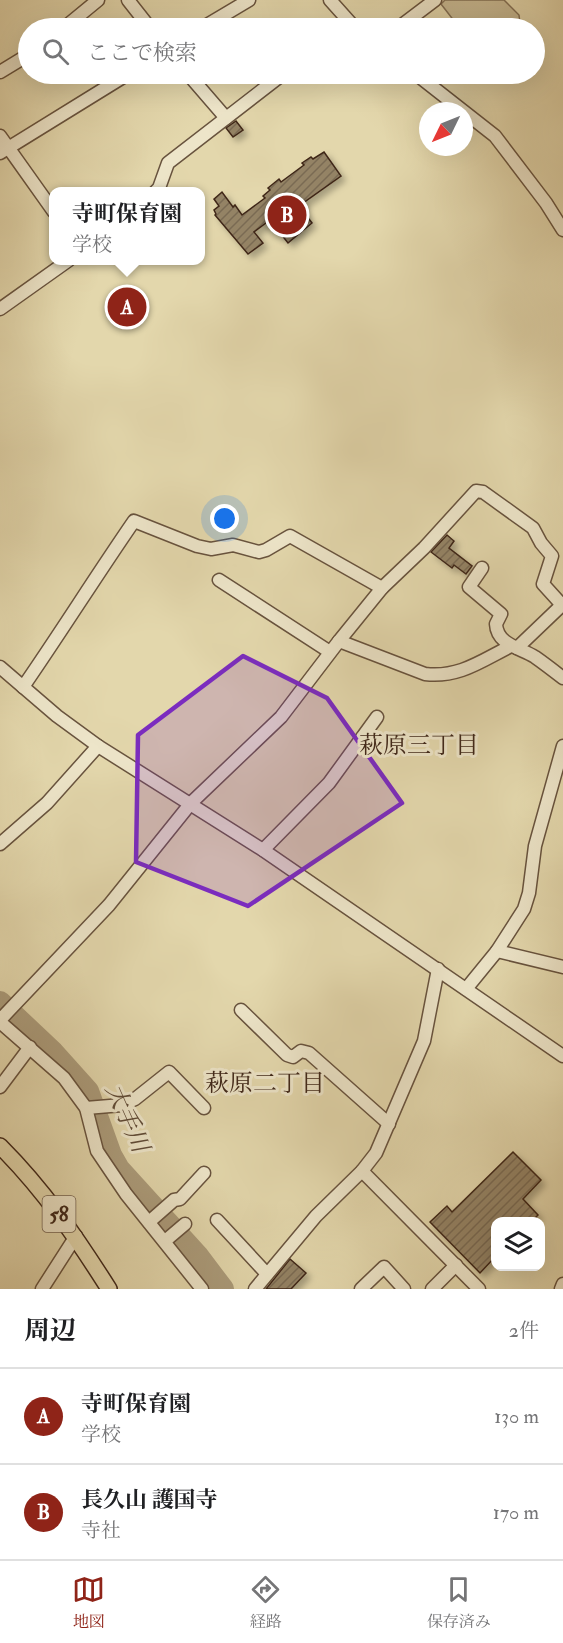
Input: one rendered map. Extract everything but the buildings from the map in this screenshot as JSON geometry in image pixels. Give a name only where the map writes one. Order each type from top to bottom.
[{"type":"main road","name":"58","points":[[0,1146],[31,1177],[76,1236],[109,1289]]},
{"type":"street","points":[[76,18],[98,0]]},
{"type":"street","points":[[128,0],[142,18]]},
{"type":"street","points":[[219,18],[249,0]]},
{"type":"street","points":[[330,0],[342,18]]},
{"type":"street","points":[[411,18],[435,0]]},
{"type":"street","points":[[0,72],[18,61]]},
{"type":"street","points":[[4,150],[112,84]]},
{"type":"street","points":[[197,84],[226,118]]},
{"type":"street","points":[[159,187],[168,163],[270,84]]},
{"type":"street","points":[[429,84],[495,136],[546,203],[563,230]]},
{"type":"street","points":[[0,136],[4,150],[49,206]]},
{"type":"street","points":[[0,309],[63,265]]},
{"type":"street","points":[[196,1286],[167,1239],[126,1194],[97,1151],[87,1108],[64,1078],[1,1020],[109,905],[191,802],[281,717],[330,652],[382,588],[424,548],[474,493],[478,490],[483,492],[536,531],[541,543],[552,556],[543,584],[562,604],[514,647],[460,672],[437,676],[425,674],[339,641]]},
{"type":"street","points":[[23,687],[66,626],[87,589],[134,521],[210,549],[233,545],[259,552],[290,536],[382,588]]},
{"type":"street","points":[[482,568],[469,586],[501,614],[496,629],[514,647],[534,657],[563,678]]},
{"type":"street","points":[[219,580],[330,652]]},
{"type":"street","points":[[0,667],[57,716],[99,746],[191,802],[263,850],[563,1056]]},
{"type":"street","points":[[263,850],[328,783],[377,717]]},
{"type":"street","points":[[0,844],[47,804],[99,746]]},
{"type":"street","points":[[466,989],[497,951],[524,909],[529,892],[535,846],[563,746]]},
{"type":"street","points":[[497,951],[563,967]]},
{"type":"street","points":[[255,1289],[316,1216],[362,1171],[376,1153],[424,1041],[438,969]]},
{"type":"street","points":[[241,1010],[286,1055],[293,1057],[302,1051],[309,1053],[388,1124]]},
{"type":"street","points":[[0,1087],[30,1047]]},
{"type":"street","points":[[87,1108],[122,1105],[135,1099],[169,1072],[204,1108]]},
{"type":"street","points":[[362,1171],[479,1289]]},
{"type":"street","points":[[151,1220],[174,1200],[180,1199],[204,1173]]},
{"type":"street","points":[[217,1220],[267,1274]]},
{"type":"street","points":[[167,1239],[184,1226]]},
{"type":"street","points":[[42,1289],[76,1236]]},
{"type":"street","points":[[432,1289],[456,1265]]},
{"type":"street","points":[[362,1289],[384,1267],[404,1289]]},
{"type":"street","points":[[561,1289],[563,1284]]},
{"type":"highlighted area","points":[[243,656],[327,698],[402,803],[248,906],[136,862],[138,735]]},
{"type":"shaded area","points":[[445,0],[504,0],[519,18],[452,18],[441,4]]},
{"type":"waterway","name":"大手川","points":[[0,1002],[53,1052],[88,1091],[111,1155],[119,1169],[198,1256],[223,1289]]},
{"type":"place","name":"長久山 護国寺","points":[[287,215]]},
{"type":"place","name":"寺町保育園","points":[[127,307]]},
{"type":"district","name":"萩原三丁目","points":[[419,745]]},
{"type":"district","name":"萩原二丁目","points":[[265,1083]]}]
